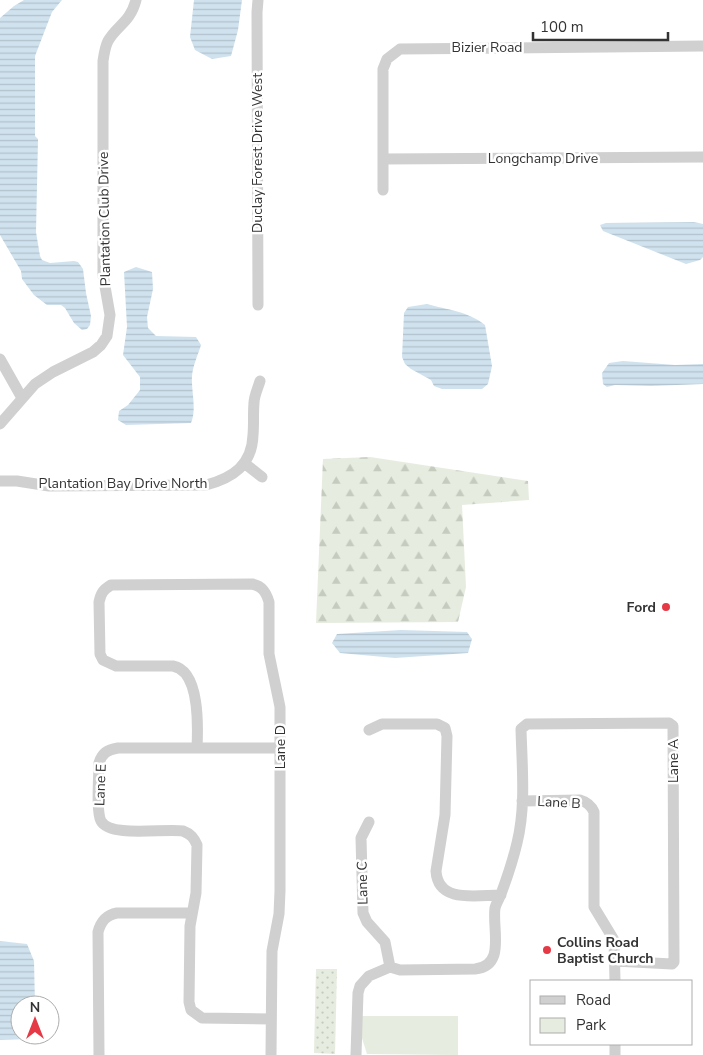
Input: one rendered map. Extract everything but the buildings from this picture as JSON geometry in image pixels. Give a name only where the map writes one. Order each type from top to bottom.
[{"type":"street","name":"Plantation Club Drive","points":[[0,424],[36,384],[53,372],[93,352],[107,336],[110,315],[103,275],[103,61],[109,40],[131,14],[136,0]]},
{"type":"street","name":"Duclay Forest Drive West","points":[[258,0],[258,306]]},
{"type":"street","name":"Bizier Road","points":[[383,159],[383,69],[387,58],[400,49],[703,46]]},
{"type":"street","name":"Longchamp Drive","points":[[383,159],[703,157]]},
{"type":"street","points":[[383,159],[383,190]]},
{"type":"street","points":[[0,359],[22,398]]},
{"type":"street","name":"Plantation Bay Drive North","points":[[0,481],[17,481],[49,486],[206,485],[228,477],[235,473],[244,463],[251,450],[254,437],[254,402],[260,380]]},
{"type":"street","points":[[244,463],[262,476]]},
{"type":"street","name":"Lane D","points":[[197,748],[197,706],[186,673],[178,667],[172,666],[116,666],[103,660],[100,654],[99,602],[100,594],[105,589],[118,584],[252,584],[264,589],[269,602],[269,654],[280,707],[280,890],[272,951],[271,1055]]},
{"type":"street","name":"Lane A","points":[[522,801],[521,729],[527,724],[669,723],[673,726],[674,962],[672,964],[615,961]]},
{"type":"street","points":[[368,730],[382,724],[437,724],[445,728],[447,736],[445,815],[436,871],[437,880],[441,888],[455,895],[501,895]]},
{"type":"street","name":"Lane E","points":[[191,913],[196,893],[198,872],[197,845],[194,838],[178,830],[116,830],[104,826],[99,816],[99,763],[101,756],[106,751],[118,748],[197,748]]},
{"type":"street","points":[[197,748],[280,748]]},
{"type":"street","name":"Lane B","points":[[390,967],[400,970],[480,968],[486,967],[493,959],[495,907],[501,895],[517,843],[522,801],[580,800],[589,804],[592,808],[594,812],[594,907],[614,940],[615,961]]},
{"type":"street","name":"Lane C","points":[[369,822],[361,838],[363,913],[367,922],[385,942],[390,967]]},
{"type":"street","points":[[99,1055],[98,932],[105,917],[111,914],[191,913],[189,1002],[191,1010],[196,1015],[210,1019],[271,1019]]},
{"type":"street","points":[[615,961],[615,980]]},
{"type":"street","points":[[356,1055],[358,993],[360,986],[369,976],[390,967]]},
{"type":"green space","points":[[370,457],[528,481],[529,500],[462,505],[466,587],[458,622],[316,623],[323,459]]},
{"type":"green space","points":[[316,969],[337,969],[335,1054],[314,1053]]},
{"type":"green space","points":[[361,1016],[458,1016],[458,1055],[367,1054],[361,1035]]},
{"type":"water","points":[[24,0],[62,0],[52,12],[35,56],[35,136],[38,139],[36,232],[42,260],[50,263],[74,261],[78,262],[83,269],[91,316],[90,325],[87,329],[82,330],[74,323],[61,305],[47,305],[34,295],[22,279],[21,271],[0,235],[0,18]]},
{"type":"water","points":[[194,0],[242,0],[238,30],[231,56],[212,59],[195,50],[190,37]]},
{"type":"water","points":[[694,222],[703,224],[703,257],[700,260],[686,264],[603,231],[600,225],[606,223]]},
{"type":"water","points":[[136,267],[152,272],[153,289],[147,317],[148,328],[156,336],[196,337],[201,345],[192,376],[194,406],[191,423],[126,425],[118,420],[119,411],[128,405],[140,390],[140,377],[123,355],[127,327],[124,272]]},
{"type":"water","points":[[427,304],[464,314],[485,325],[492,366],[488,384],[482,389],[442,389],[434,386],[431,380],[405,364],[402,357],[404,313],[408,307]]},
{"type":"water","points":[[623,361],[675,365],[703,364],[703,384],[615,385],[607,387],[603,384],[602,373],[609,363]]},
{"type":"water","points":[[401,630],[467,632],[472,639],[468,653],[395,658],[340,653],[332,643],[337,634]]},
{"type":"water","points":[[0,941],[27,944],[34,961],[35,995],[10,995],[10,1040],[0,1040]]},
{"type":"place","name":"Ford","points":[[666,607]]},
{"type":"place","name":"Collins Road Baptist Church","points":[[547,950]]}]
